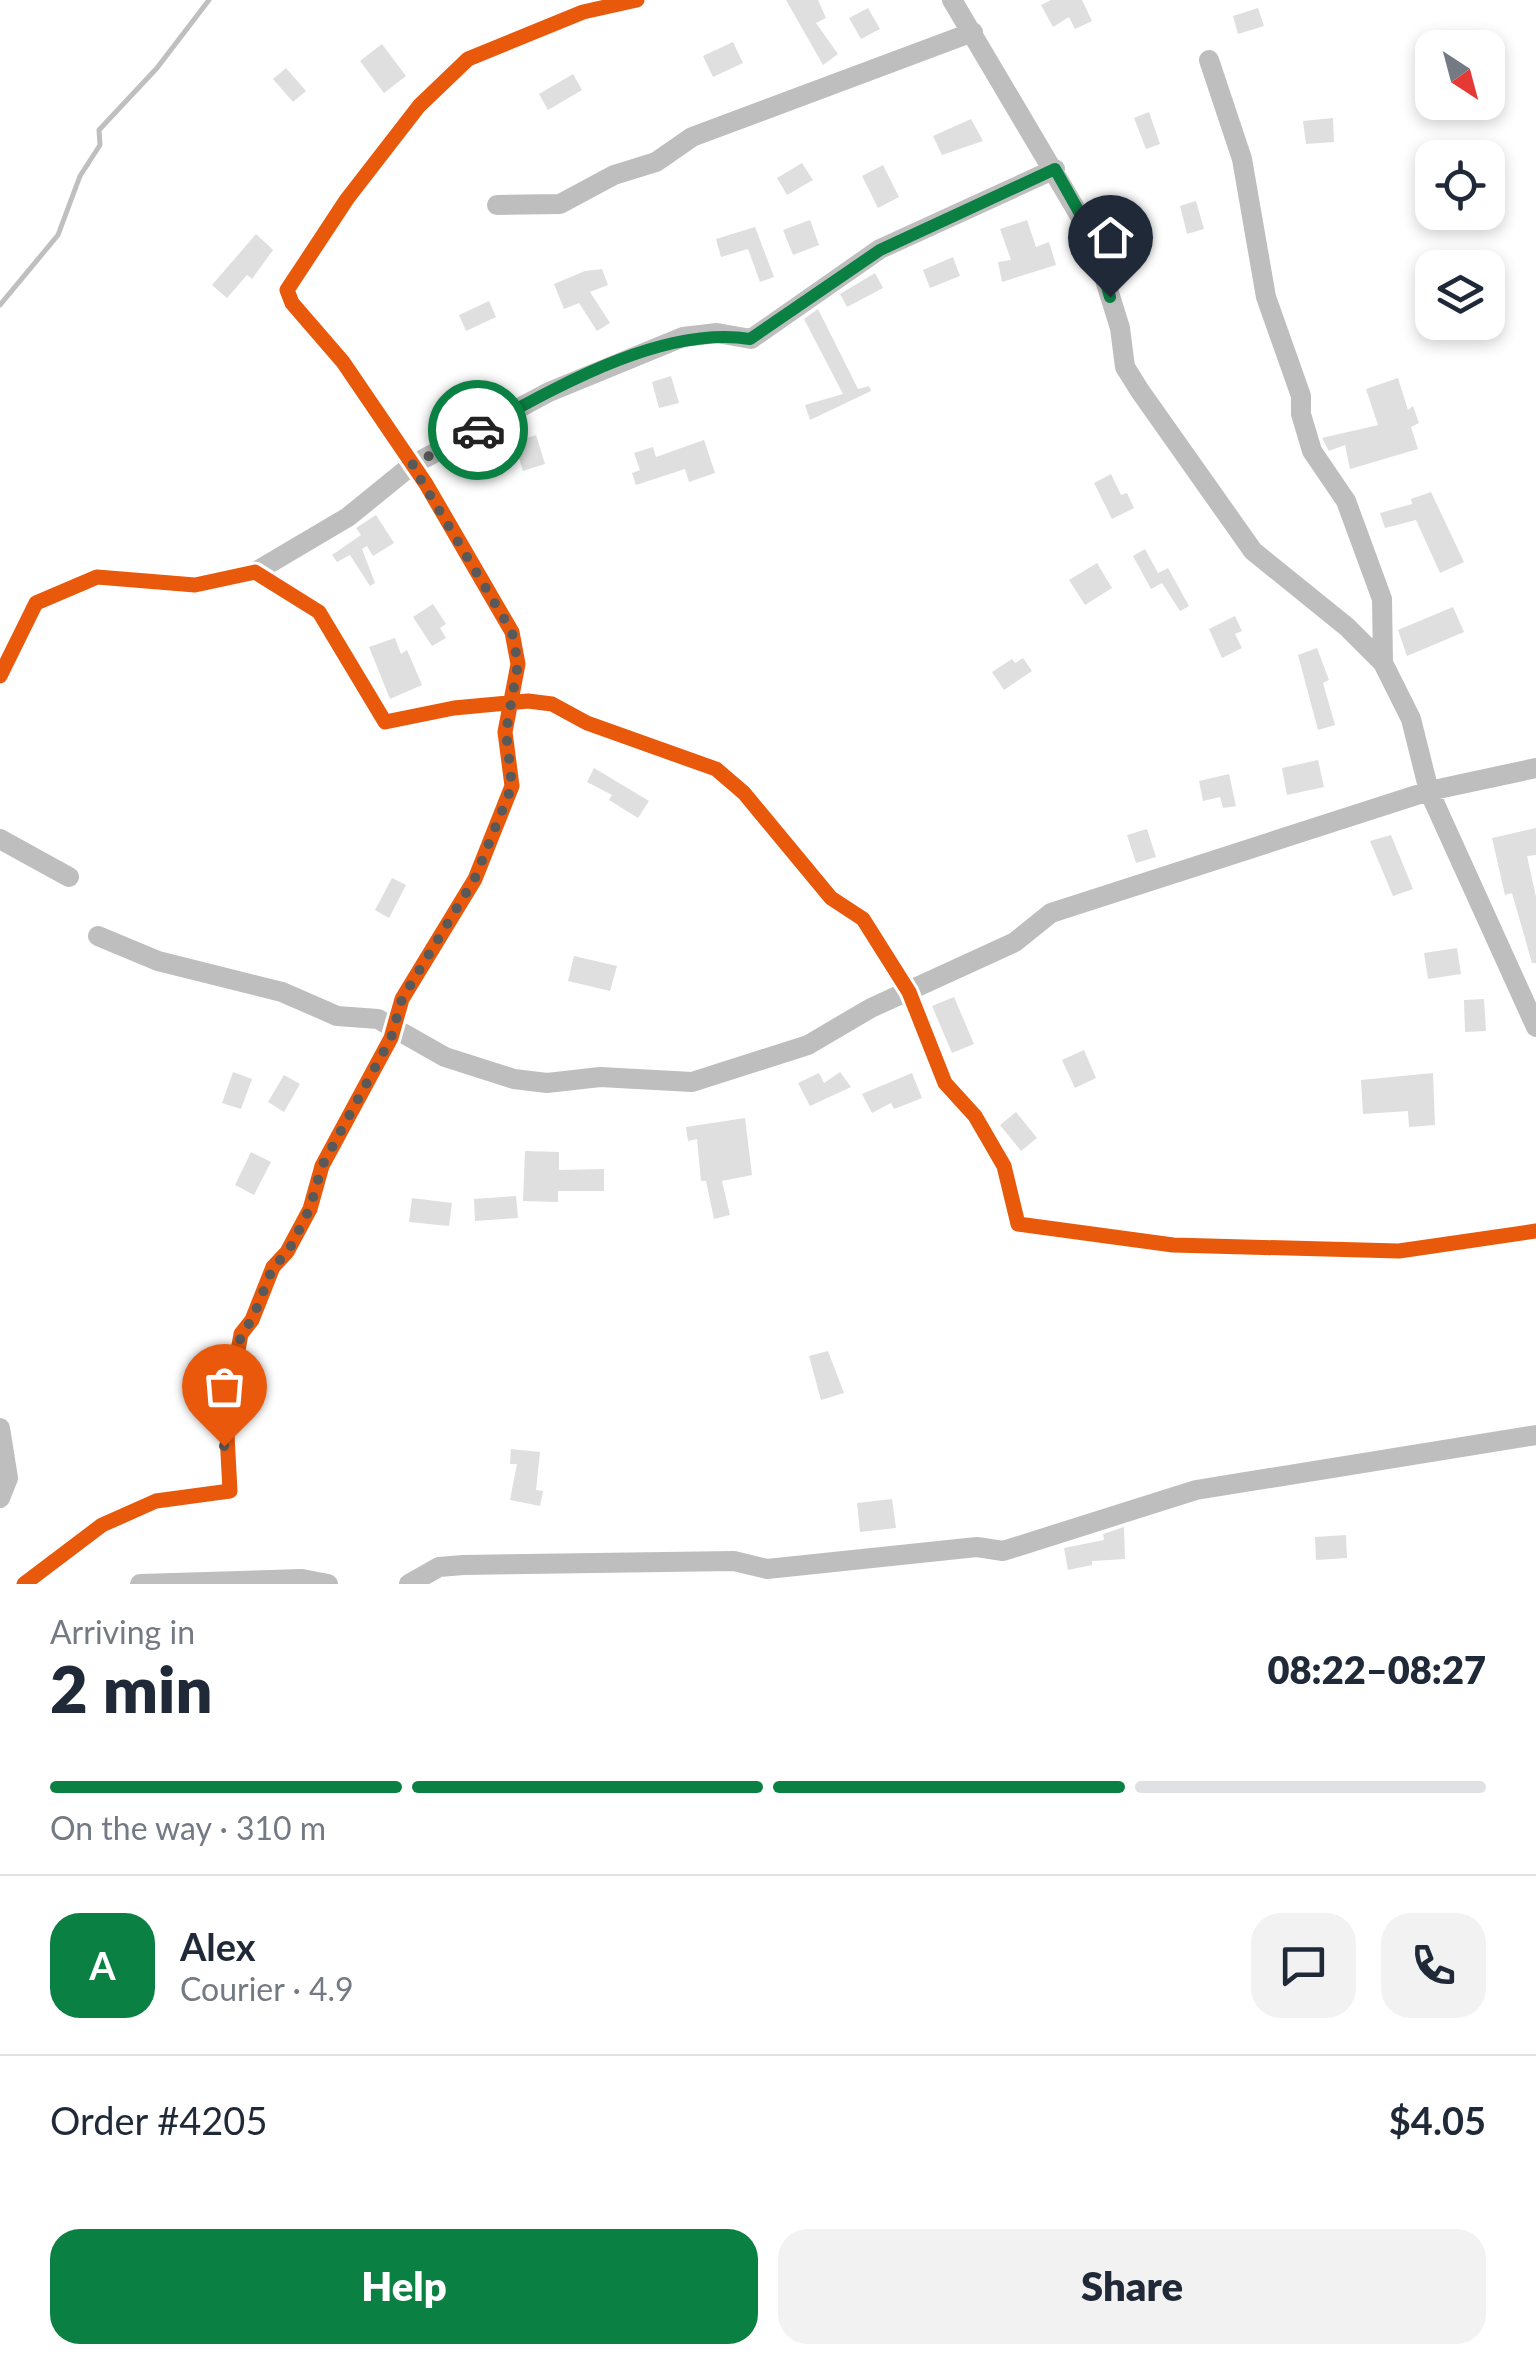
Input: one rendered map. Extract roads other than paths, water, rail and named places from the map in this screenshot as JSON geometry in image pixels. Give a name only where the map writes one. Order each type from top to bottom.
[{"type":"street","points":[[24,1584],[102,1525],[156,1501],[230,1491],[226,1416],[241,1334],[252,1320],[273,1267],[288,1252],[310,1208],[322,1166],[394,1028],[402,999],[475,878],[512,786],[506,732],[518,664],[512,632],[412,465],[343,362],[292,303],[287,290],[347,199],[409,120],[468,59],[583,12],[637,0]]},
{"type":"street","points":[[952,0],[1092,235],[1120,328],[1125,367],[1140,391],[1252,551],[1347,627],[1383,663],[1411,719],[1428,791],[1536,1027]]},
{"type":"street","points":[[497,206],[560,204],[614,175],[656,162],[692,137],[973,32]]},
{"type":"street","points":[[1209,60],[1242,159],[1266,296],[1301,396],[1301,414],[1312,451],[1346,501],[1382,599],[1383,663]]},
{"type":"street","points":[[0,676],[36,604],[97,577],[195,585],[256,572],[348,516],[412,465],[549,392],[683,338],[717,334],[750,339],[880,250],[1055,169]]},
{"type":"street","points":[[256,572],[319,612],[385,722],[454,708],[512,702],[552,704],[587,723],[716,769],[744,793],[831,898],[863,919],[909,992],[944,1083],[976,1116],[1004,1166],[1018,1224],[1173,1245],[1399,1251],[1536,1232]]},
{"type":"street","points":[[98,936],[158,961],[252,983],[337,1016],[378,1019],[445,1057],[514,1079],[547,1083],[600,1076],[692,1082],[808,1045],[1014,942],[1051,913],[1428,791],[1536,768]]},
{"type":"street","points":[[0,839],[69,877]]},
{"type":"street","points":[[0,1428],[8,1478],[0,1498]]},
{"type":"street","points":[[409,1584],[439,1566],[734,1561],[767,1570],[977,1547],[1003,1550],[1196,1490],[1536,1436]]},
{"type":"street","points":[[140,1584],[302,1580],[328,1584]]},
{"type":"waterway","points":[[0,305],[58,235],[80,176],[100,145],[99,130],[157,68],[209,0]]}]
